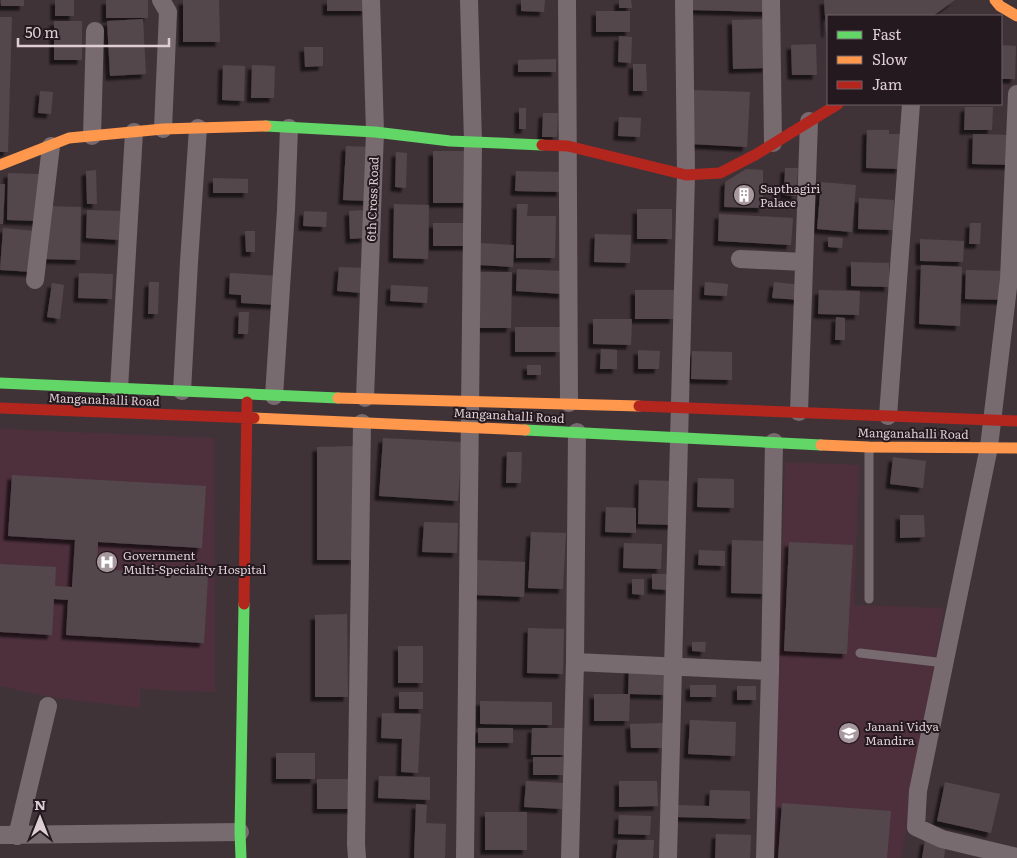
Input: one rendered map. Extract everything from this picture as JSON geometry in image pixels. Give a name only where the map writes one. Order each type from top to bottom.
[{"type":"main road","points":[[995,6],[1017,16]]},
{"type":"main road","points":[[0,165],[69,138],[163,129],[255,125],[375,132],[450,141],[568,146],[686,175],[720,173],[773,144],[836,105]]},
{"type":"main road","name":"Manganahalli Road","points":[[0,383],[274,396],[569,403],[1017,420]]},
{"type":"main road","points":[[241,858],[247,395]]},
{"type":"main road","name":"Manganahalli Road","points":[[0,408],[362,422],[869,447],[1017,448]]},
{"type":"street","points":[[161,0],[168,12],[163,129]]},
{"type":"street","name":"6th Cross Road","points":[[365,398],[375,132],[371,0]]},
{"type":"street","points":[[465,858],[473,142],[469,0]]},
{"type":"street","points":[[568,0],[569,403]]},
{"type":"street","points":[[668,858],[686,175],[684,0]]},
{"type":"street","points":[[770,0],[773,144]]},
{"type":"street","points":[[92,136],[95,31]]},
{"type":"street","points":[[1017,94],[1009,279],[993,420],[918,792],[916,827],[942,839],[1017,857]]},
{"type":"street","points":[[888,416],[911,105]]},
{"type":"street","points":[[799,412],[810,121]]},
{"type":"street","points":[[182,391],[198,128]]},
{"type":"street","points":[[274,396],[285,228],[289,128]]},
{"type":"street","points":[[119,389],[134,132]]},
{"type":"street","points":[[36,280],[51,146]]},
{"type":"street","points":[[740,259],[804,262]]},
{"type":"street","points":[[357,858],[362,422]]},
{"type":"street","points":[[570,858],[575,662],[577,432]]},
{"type":"street","points":[[765,858],[774,442]]},
{"type":"street","points":[[575,662],[770,671]]},
{"type":"street","points":[[48,706],[8,836],[240,832]]},
{"type":"lane","points":[[869,447],[869,599]]},
{"type":"lane","points":[[860,653],[945,663]]},
{"type":"shaded area","name":"Government Multi-Speciality Hospital","points":[[0,429],[214,438],[215,692],[140,689],[140,708],[50,697],[0,686]]},
{"type":"shaded area","name":"Janani Vidya Mandira","points":[[785,462],[859,465],[854,605],[944,608],[901,858],[772,858]]},
{"type":"building","points":[[1,0],[24,0],[24,6],[1,6]]},
{"type":"building","points":[[55,0],[74,0],[74,16],[55,16]]},
{"type":"building","points":[[106,0],[148,0],[148,18],[106,18]]},
{"type":"building","points":[[183,0],[219,0],[220,42],[183,42]]},
{"type":"building","points":[[327,0],[366,0],[366,11],[327,11]]},
{"type":"building","points":[[521,0],[545,0],[544,12],[521,11]]},
{"type":"building","points":[[619,0],[631,0],[632,8],[619,8]]},
{"type":"building","points":[[690,0],[769,0],[769,12],[690,10]]},
{"type":"building","points":[[824,0],[955,0],[934,15],[827,15],[826,33]]},
{"type":"building","points":[[596,11],[630,11],[630,32],[596,32]]},
{"type":"building","points":[[0,17],[12,17],[8,152],[0,152]]},
{"type":"building","points":[[143,19],[146,74],[110,76],[107,21]]},
{"type":"building","points":[[766,19],[767,68],[733,69],[732,20]]},
{"type":"building","points":[[54,21],[82,21],[82,60],[54,60]]},
{"type":"building","points":[[619,36],[632,37],[631,63],[618,62]]},
{"type":"building","points":[[816,44],[817,75],[792,75],[791,45]]},
{"type":"building","points":[[1002,45],[1016,46],[1015,79],[1002,79]]},
{"type":"building","points":[[304,47],[323,47],[323,66],[305,67]]},
{"type":"building","points":[[556,59],[556,72],[518,72],[518,60]]},
{"type":"building","points":[[633,64],[646,64],[647,91],[633,91]]},
{"type":"building","points":[[223,65],[245,66],[244,101],[222,100]]},
{"type":"building","points":[[252,65],[275,66],[274,98],[251,98]]},
{"type":"building","points":[[692,90],[750,92],[747,147],[690,144]]},
{"type":"building","points":[[40,91],[53,92],[51,114],[38,113]]},
{"type":"building","points":[[965,107],[993,107],[992,130],[964,130]]},
{"type":"building","points":[[519,108],[526,108],[526,129],[519,129]]},
{"type":"building","points":[[543,113],[558,113],[557,137],[542,137]]},
{"type":"building","points":[[619,117],[641,118],[640,137],[618,136]]},
{"type":"building","points":[[867,130],[889,130],[889,134],[901,134],[900,169],[866,168]]},
{"type":"building","points":[[973,134],[1013,135],[1013,165],[972,164]]},
{"type":"building","points":[[346,146],[370,147],[368,201],[343,200]]},
{"type":"building","points":[[433,151],[469,151],[468,203],[433,203]]},
{"type":"building","points":[[396,152],[407,153],[406,188],[395,187]]},
{"type":"building","points":[[785,168],[798,168],[796,196],[784,195]]},
{"type":"building","name":"Sapthagiri Palace","points":[[746,169],[763,170],[763,208],[724,207],[725,182]]},
{"type":"building","points":[[96,170],[97,204],[87,204],[86,171]]},
{"type":"building","points":[[516,171],[561,172],[561,192],[515,191]]},
{"type":"building","points":[[8,173],[39,174],[38,221],[7,220]]},
{"type":"building","points":[[213,178],[248,179],[248,193],[213,193]]},
{"type":"building","points":[[821,182],[856,185],[852,232],[817,229]]},
{"type":"building","points":[[0,184],[5,184],[3,224],[0,224]]},
{"type":"building","points":[[859,198],[894,200],[893,230],[858,229]]},
{"type":"building","points":[[394,204],[429,205],[428,259],[393,258]]},
{"type":"building","points":[[517,204],[528,204],[527,216],[556,216],[555,258],[516,258]]},
{"type":"building","points":[[45,206],[81,207],[80,260],[43,259]]},
{"type":"building","points":[[637,209],[672,209],[672,239],[637,239]]},
{"type":"building","points":[[87,210],[121,211],[120,240],[86,238]]},
{"type":"building","points":[[364,210],[365,238],[350,239],[349,211]]},
{"type":"building","points":[[304,211],[327,212],[326,227],[303,226]]},
{"type":"building","points":[[719,214],[793,218],[791,245],[718,241]]},
{"type":"building","points":[[433,223],[471,223],[470,246],[433,246]]},
{"type":"building","points":[[970,223],[981,223],[980,244],[969,244]]},
{"type":"building","points":[[3,228],[36,231],[32,272],[0,270]]},
{"type":"building","points":[[245,231],[255,231],[255,252],[246,252]]},
{"type":"building","points":[[595,234],[631,235],[630,263],[594,262]]},
{"type":"building","points":[[828,237],[843,238],[842,248],[828,247]]},
{"type":"building","points":[[920,239],[964,241],[963,262],[920,261]]},
{"type":"building","points":[[480,243],[514,245],[513,267],[479,265]]},
{"type":"building","points":[[851,262],[889,263],[889,287],[851,286]]},
{"type":"building","points":[[921,265],[962,267],[960,326],[919,324]]},
{"type":"building","points":[[339,267],[364,268],[362,293],[337,291]]},
{"type":"building","points":[[517,269],[564,271],[563,294],[516,291]]},
{"type":"building","points":[[966,270],[1007,271],[1006,300],[965,299]]},
{"type":"building","points":[[478,272],[512,272],[511,328],[477,328]]},
{"type":"building","points":[[79,273],[113,274],[112,299],[78,298]]},
{"type":"building","points":[[230,273],[280,276],[279,305],[241,303],[241,295],[229,294]]},
{"type":"building","points":[[149,282],[159,282],[158,314],[148,314]]},
{"type":"building","points":[[705,282],[728,284],[727,296],[704,295]]},
{"type":"building","points":[[774,282],[802,285],[801,300],[772,298]]},
{"type":"building","points":[[52,283],[64,285],[60,319],[47,317]]},
{"type":"building","points":[[391,285],[428,287],[427,303],[390,301]]},
{"type":"building","points":[[635,290],[674,290],[674,319],[635,319]]},
{"type":"building","points":[[819,290],[860,291],[859,315],[818,314]]},
{"type":"building","points":[[239,312],[249,312],[248,334],[238,334]]},
{"type":"building","points":[[836,317],[845,318],[845,340],[835,340]]},
{"type":"building","points":[[593,319],[632,319],[631,345],[593,344]]},
{"type":"building","points":[[515,327],[560,327],[560,352],[515,352]]},
{"type":"building","points":[[601,349],[617,350],[617,369],[600,369]]},
{"type":"building","points":[[638,350],[660,351],[659,369],[638,369]]},
{"type":"building","points":[[692,351],[732,352],[732,380],[691,379]]},
{"type":"building","points":[[527,365],[541,365],[541,375],[527,375]]},
{"type":"building","points":[[383,438],[462,442],[458,501],[379,496]]},
{"type":"building","points":[[354,446],[354,560],[317,560],[317,447]]},
{"type":"building","points":[[507,452],[522,452],[521,483],[506,483]]},
{"type":"building","points":[[893,457],[926,461],[923,488],[890,484]]},
{"type":"building","points":[[12,475],[206,486],[202,548],[98,542],[97,569],[208,576],[204,643],[66,635],[68,600],[54,599],[52,635],[0,632],[0,564],[56,567],[55,586],[72,587],[75,540],[8,536]]},
{"type":"building","points":[[698,478],[734,479],[734,508],[697,507]]},
{"type":"building","points":[[639,480],[675,481],[674,525],[638,524]]},
{"type":"building","points":[[606,507],[636,508],[636,533],[605,532]]},
{"type":"building","points":[[900,515],[924,515],[925,537],[900,538]]},
{"type":"building","points":[[424,522],[458,523],[457,553],[422,552]]},
{"type":"building","points":[[531,532],[566,533],[563,589],[528,588]]},
{"type":"building","points":[[732,540],[767,541],[766,594],[731,593]]},
{"type":"building","points":[[789,542],[853,545],[847,654],[784,651]]},
{"type":"building","points":[[624,543],[662,544],[661,569],[623,568]]},
{"type":"building","points":[[699,550],[725,551],[725,566],[698,565]]},
{"type":"building","points":[[475,560],[525,562],[524,597],[474,595]]},
{"type":"building","points":[[652,574],[669,574],[669,590],[652,589]]},
{"type":"building","points":[[632,579],[644,579],[644,595],[632,594]]},
{"type":"building","points":[[347,614],[348,697],[315,697],[315,615]]},
{"type":"building","points":[[528,628],[564,629],[563,674],[527,673]]},
{"type":"building","points":[[692,642],[706,642],[705,652],[692,651]]},
{"type":"building","points":[[398,646],[423,646],[423,683],[398,683]]},
{"type":"building","points":[[629,667],[667,668],[666,695],[630,694],[629,721],[594,721],[594,694],[628,694]]},
{"type":"building","points":[[690,685],[716,685],[716,697],[690,697]]},
{"type":"building","points":[[737,686],[756,686],[756,700],[737,700]]},
{"type":"building","points":[[399,692],[423,692],[423,709],[399,709]]},
{"type":"building","points":[[480,701],[552,702],[552,725],[480,724]]},
{"type":"building","points":[[382,713],[421,714],[418,773],[401,772],[402,739],[381,738]]},
{"type":"building","points":[[690,720],[736,722],[735,756],[688,754]]},
{"type":"building","points":[[663,723],[663,748],[631,748],[630,724]]},
{"type":"building","points":[[478,728],[513,728],[513,743],[478,743]]},
{"type":"building","points":[[532,728],[567,728],[566,755],[531,755]]},
{"type":"building","points":[[276,753],[315,753],[315,779],[276,779]]},
{"type":"building","points":[[533,757],[563,757],[563,775],[533,775]]},
{"type":"building","points":[[379,776],[430,777],[430,800],[378,798]]},
{"type":"building","points":[[317,779],[355,779],[355,809],[317,809]]},
{"type":"building","points":[[526,781],[563,783],[562,809],[524,807]]},
{"type":"building","points":[[619,781],[657,781],[658,806],[619,807]]},
{"type":"building","points":[[945,782],[1000,794],[991,833],[937,821]]},
{"type":"building","points":[[710,790],[750,791],[750,819],[676,817],[677,805],[709,806]]},
{"type":"building","points":[[782,803],[891,811],[887,858],[778,858]]},
{"type":"building","points":[[416,804],[427,805],[426,823],[446,824],[445,858],[414,858]]},
{"type":"building","points":[[485,812],[527,812],[527,850],[485,850]]},
{"type":"building","points":[[619,815],[651,816],[650,835],[618,834]]},
{"type":"building","points":[[716,834],[751,835],[750,858],[715,858]]},
{"type":"building","points":[[618,840],[654,840],[653,858],[616,858]]},
{"type":"building","points":[[925,840],[946,843],[944,858],[922,858]]},
{"type":"traffic: fast","points":[[266,126],[375,132],[450,141],[542,145]]},
{"type":"traffic: fast","points":[[0,383],[338,398]]},
{"type":"traffic: fast","points":[[525,430],[821,445]]},
{"type":"traffic: fast","points":[[241,858],[244,604]]},
{"type":"traffic: slow","points":[[995,0],[1000,6],[1017,16]]},
{"type":"traffic: slow","points":[[0,165],[69,138],[163,129],[266,126]]},
{"type":"traffic: slow","points":[[338,398],[639,406]]},
{"type":"traffic: slow","points":[[254,418],[525,430]]},
{"type":"traffic: slow","points":[[821,445],[1017,448]]},
{"type":"traffic: jam","points":[[542,145],[568,146],[686,175],[720,173],[755,155],[836,105]]},
{"type":"traffic: jam","points":[[244,604],[247,402]]},
{"type":"traffic: jam","points":[[639,406],[1017,421]]},
{"type":"traffic: jam","points":[[0,408],[254,418]]},
{"type":"place","name":"Sapthagiri Palace","points":[[744,195]]},
{"type":"place","name":"Government Multi-Speciality Hospital","points":[[107,562]]},
{"type":"place","name":"Janani Vidya Mandira","points":[[849,733]]}]
